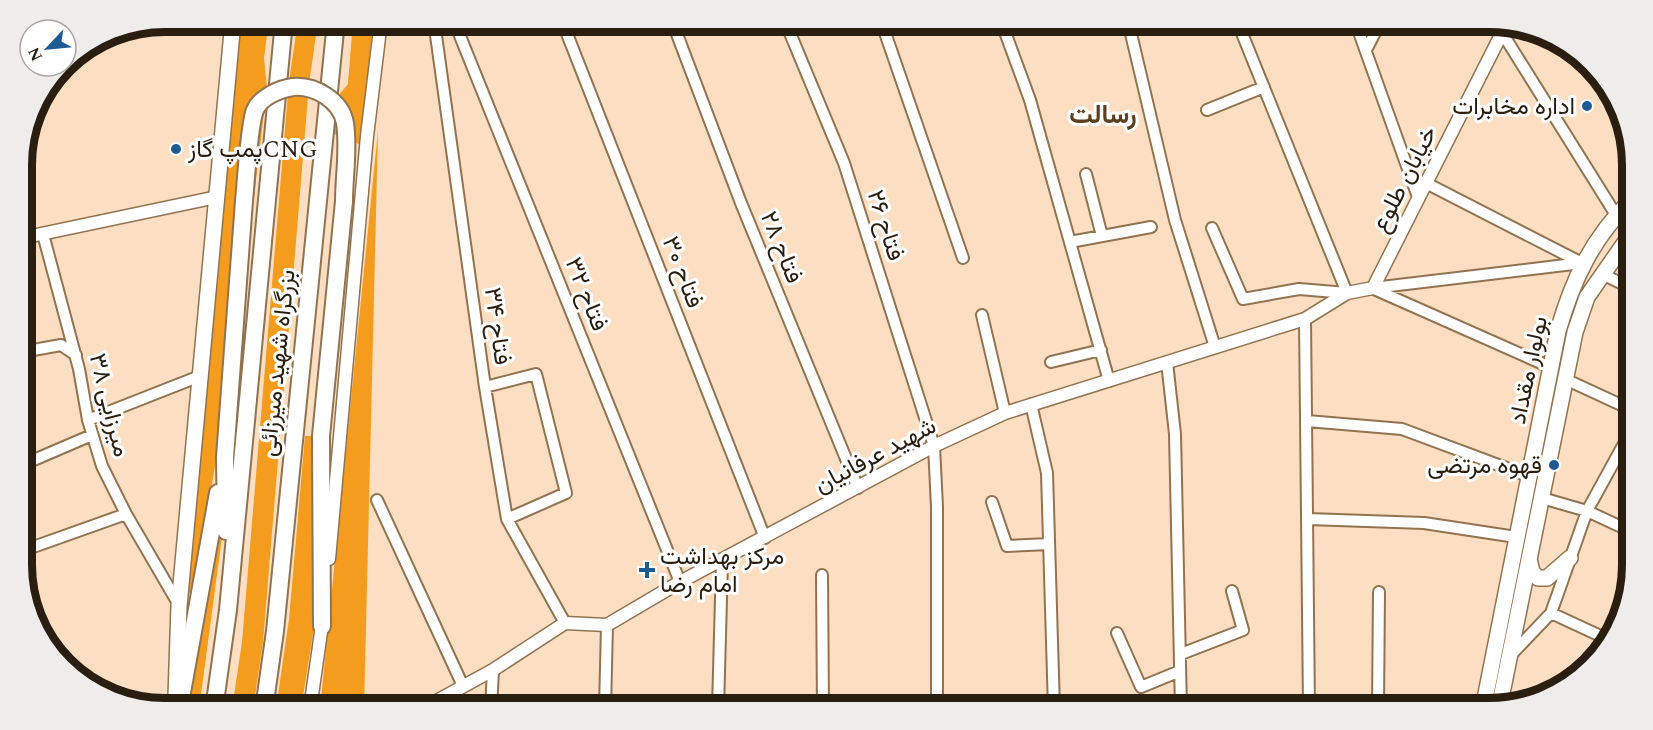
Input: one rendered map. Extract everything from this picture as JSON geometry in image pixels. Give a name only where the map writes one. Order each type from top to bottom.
[{"type":"highway","name":"بزرگراه شهید میرزائی","points":[[216,698],[228,610],[283,32]]},
{"type":"highway","name":"بزرگراه شهید میرزائی","points":[[266,698],[275,631],[335,32]]},
{"type":"highway","points":[[228,610],[225,457],[244,201],[254,111],[273,93],[297,87],[314,90],[328,97],[339,109],[345,122],[344,201],[321,436],[322,626]]},
{"type":"highway","points":[[179,698],[225,457]]},
{"type":"main road","points":[[177,698],[179,606],[232,32]]},
{"type":"main road","name":"بولوار مقداد","points":[[1485,698],[1558,331],[1571,286],[1582,263],[1622,209]]},
{"type":"main road","name":"بولوار مقداد","points":[[1501,698],[1564,378],[1584,306],[1602,274],[1622,246]]},
{"type":"main road","points":[[1528,559],[1532,572],[1538,578],[1547,578],[1570,558]]},
{"type":"street","points":[[312,698],[322,626],[367,136],[380,32]]},
{"type":"street","name":"فتاح ۳۴","points":[[436,32],[507,519],[565,623]]},
{"type":"street","name":"فتاح ۳۲","points":[[458,32],[680,582]]},
{"type":"street","name":"فتاح ۳۰","points":[[566,32],[765,538]]},
{"type":"street","name":"فتاح ۲۸","points":[[676,32],[741,203],[858,488]]},
{"type":"street","name":"فتاح ۲۶","points":[[790,32],[844,163],[934,446],[938,507],[937,698]]},
{"type":"street","points":[[885,32],[963,258]]},
{"type":"street","points":[[1005,32],[1030,99],[1109,381]]},
{"type":"street","points":[[1131,32],[1175,220],[1215,347]]},
{"type":"street","points":[[1212,228],[1243,299],[1299,289],[1347,293],[1242,32]]},
{"type":"street","points":[[1359,32],[1418,197]]},
{"type":"street","points":[[1366,50],[1375,32]]},
{"type":"street","name":"خیابان طلوع","points":[[1373,288],[1498,32]]},
{"type":"street","points":[[1505,33],[1616,215]]},
{"type":"street","points":[[1207,110],[1264,87]]},
{"type":"street","points":[[1086,174],[1102,236]]},
{"type":"street","points":[[1426,183],[1582,263]]},
{"type":"street","points":[[32,236],[217,197]]},
{"type":"street","points":[[1070,242],[1151,227]]},
{"type":"street","name":"میرزایی ۳۸","points":[[43,234],[76,355],[88,420],[105,473],[179,606]]},
{"type":"street","points":[[1373,288],[1582,263]]},
{"type":"street","points":[[1602,274],[1622,284]]},
{"type":"street","points":[[1373,288],[1550,367]]},
{"type":"street","name":"شهید عرفانیان","points":[[607,625],[680,582],[934,446],[1005,413],[1305,319],[1347,293],[1373,288]]},
{"type":"street","points":[[982,315],[1005,413]]},
{"type":"street","points":[[1305,319],[1309,698]]},
{"type":"street","points":[[32,350],[61,345],[76,355]]},
{"type":"street","points":[[1052,362],[1101,350]]},
{"type":"street","points":[[1167,362],[1175,434],[1181,698]]},
{"type":"street","points":[[486,387],[536,374],[566,493],[507,519]]},
{"type":"street","points":[[88,420],[200,376]]},
{"type":"street","points":[[1564,378],[1622,405]]},
{"type":"street","points":[[1031,404],[1047,472],[1054,698]]},
{"type":"street","points":[[1307,422],[1402,429],[1528,476]]},
{"type":"street","points":[[32,461],[93,435]]},
{"type":"street","points":[[1509,657],[1551,613],[1587,511],[1622,447]]},
{"type":"street","points":[[1542,498],[1587,511],[1622,527]]},
{"type":"street","points":[[377,500],[463,686]]},
{"type":"street","points":[[992,502],[1007,546],[1049,544]]},
{"type":"street","points":[[32,547],[126,514]]},
{"type":"street","points":[[1308,519],[1424,524],[1516,537]]},
{"type":"street","points":[[718,698],[722,561]]},
{"type":"street","points":[[822,575],[823,698]]},
{"type":"street","points":[[1181,654],[1243,630],[1232,591]]},
{"type":"street","points":[[1378,698],[1379,592]]},
{"type":"street","points":[[1551,613],[1601,637]]},
{"type":"street","points":[[442,698],[493,670],[565,623],[607,625],[605,698]]},
{"type":"street","points":[[1117,633],[1141,687],[1180,671]]},
{"type":"street","points":[[492,698],[493,670]]},
{"type":"shaded area","points":[[239,32],[268,32],[264,58],[267,88],[239,322],[194,592],[188,593]]},
{"type":"shaded area","points":[[296,32],[316,32],[309,84],[263,642],[255,698],[234,698],[242,642],[289,81]]},
{"type":"shaded area","points":[[352,32],[372,32],[361,145],[334,134],[338,96],[348,84]]},
{"type":"shaded area","points":[[378,130],[364,698],[321,698]]},
{"type":"shaded area","points":[[305,436],[315,436],[315,621],[303,698],[278,698],[289,619]]},
{"type":"shaded area","points":[[223,530],[200,698],[187,698],[215,531]]},
{"type":"place","name":"اداره مخابرات","points":[[1587,106]]},
{"type":"place","name":"پمپ گازCNG","points":[[176,149]]},
{"type":"place","name":"قهوه مرتضی","points":[[1554,465]]},
{"type":"place","name":"مرکز بهداشت امام رضا","points":[[647,570]]},
{"type":"district","name":"رسالت","points":[[1103,114]]}]
